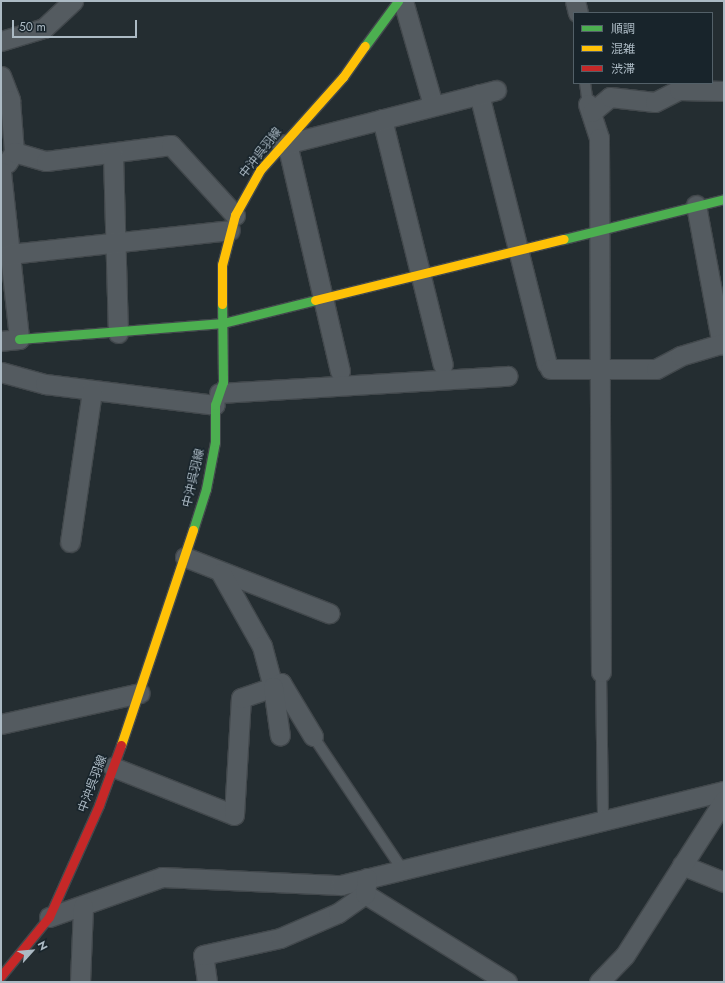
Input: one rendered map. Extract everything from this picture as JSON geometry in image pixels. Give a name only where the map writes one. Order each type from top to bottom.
[{"type":"main road","name":"中沖呉羽線","points":[[1,976],[49,917],[113,767],[140,693],[206,489],[215,442],[217,399],[222,382],[222,265],[233,222],[260,170],[343,76],[398,1]]},
{"type":"main road","points":[[10,340],[118,333],[223,323],[724,199]]},
{"type":"street","points":[[1,41],[44,28],[73,1]]},
{"type":"street","points":[[403,1],[433,105]]},
{"type":"street","points":[[575,1],[578,12]]},
{"type":"street","points":[[1,76],[10,100],[14,152],[1,172],[10,254],[10,340]]},
{"type":"street","points":[[602,672],[601,229],[599,138],[590,108],[610,97],[654,102],[679,90],[724,91]]},
{"type":"street","points":[[282,145],[487,92],[518,250],[548,367],[602,370],[656,369],[680,356],[723,347],[696,206]]},
{"type":"street","points":[[382,120],[421,273],[442,365]]},
{"type":"street","points":[[10,254],[115,243],[233,222],[171,145],[113,155],[46,161],[14,152]]},
{"type":"street","points":[[282,145],[289,152],[340,371]]},
{"type":"street","points":[[113,155],[118,333]]},
{"type":"street","points":[[1,372],[92,391],[217,399],[508,376]]},
{"type":"street","points":[[70,542],[92,391]]},
{"type":"street","points":[[185,557],[221,573],[329,613]]},
{"type":"street","points":[[221,573],[262,646],[273,687],[280,736]]},
{"type":"street","points":[[113,767],[234,815],[241,698],[281,683],[313,736]]},
{"type":"street","points":[[1,724],[140,693]]},
{"type":"street","points":[[207,982],[203,955],[248,947],[308,927],[338,913],[366,886],[402,869],[724,791]]},
{"type":"street","points":[[599,982],[625,955],[724,800]]},
{"type":"street","points":[[682,865],[724,882]]},
{"type":"street","points":[[49,917],[162,877],[366,886],[506,982]]},
{"type":"street","points":[[80,982],[83,906]]},
{"type":"lane","points":[[585,84],[590,108]]},
{"type":"lane","points":[[602,672],[603,821]]},
{"type":"lane","points":[[313,736],[402,869]]},
{"type":"traffic: fast","points":[[365,46],[398,1]]},
{"type":"traffic: fast","points":[[564,239],[724,199]]},
{"type":"traffic: fast","points":[[19,339],[223,323],[315,300]]},
{"type":"traffic: fast","points":[[193,530],[206,489],[215,442],[215,405],[223,382],[222,304]]},
{"type":"traffic: slow","points":[[222,304],[222,265],[235,215],[260,170],[343,77],[365,46]]},
{"type":"traffic: slow","points":[[315,300],[564,239]]},
{"type":"traffic: slow","points":[[121,745],[193,530]]},
{"type":"traffic: jam","points":[[1,976],[49,917],[99,805],[121,745]]}]
